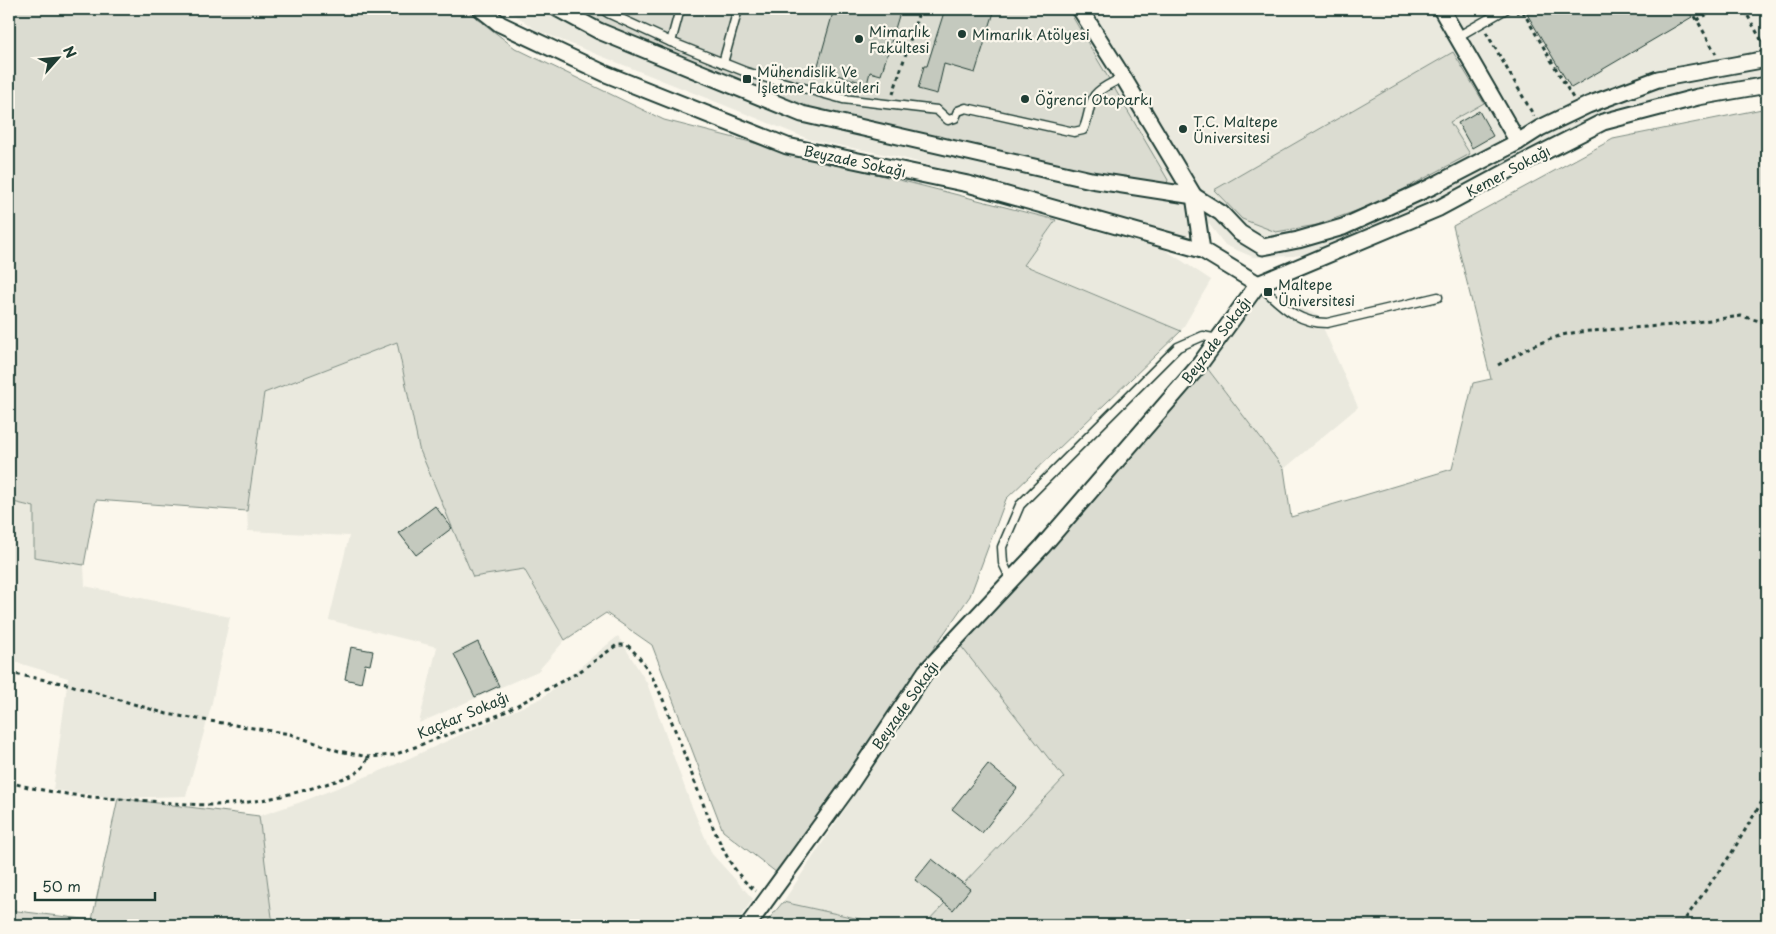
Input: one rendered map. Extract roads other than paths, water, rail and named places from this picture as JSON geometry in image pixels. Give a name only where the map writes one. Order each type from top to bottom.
[{"type":"street","name":"Beyzade Sokağı","points":[[481,9],[500,24],[606,74],[786,146],[968,184],[1202,250],[1258,284],[1197,368],[1042,547],[926,671],[847,789],[748,925]]},
{"type":"street","points":[[558,9],[599,31],[802,114],[1092,180],[1194,196],[1221,213],[1240,233],[1263,247],[1298,240],[1343,227],[1431,186],[1579,109],[1658,78],[1767,58]]},
{"type":"street","points":[[1080,9],[1194,196],[1202,250]]},
{"type":"street","points":[[1441,9],[1518,142]]},
{"type":"street","name":"Kemer Sokağı","points":[[1258,284],[1438,208],[1604,122],[1698,97],[1767,85]]},
{"type":"lane","points":[[602,9],[615,12],[670,42],[746,72],[842,99],[937,110],[948,120],[955,118],[958,111],[966,108],[1074,132],[1084,130],[1096,93],[1123,77]]},
{"type":"lane","points":[[670,42],[680,9]]},
{"type":"lane","points":[[723,63],[738,9]]},
{"type":"lane","points":[[1459,40],[1506,9]]},
{"type":"lane","points":[[1258,284],[1292,313],[1316,323],[1327,323],[1438,297]]},
{"type":"lane","points":[[1011,580],[1004,563],[1002,547],[1020,505],[1178,347],[1203,336],[1218,339]]},
{"type":"place","name":"Mimarlık Atölyesi","points":[[962,34]]},
{"type":"place","name":"Mimarlık Fakültesi","points":[[859,39]]},
{"type":"place","name":"Mühendislik Ve İşletme Fakülteleri","points":[[747,79]]},
{"type":"place","name":"Öğrenci Otoparkı","points":[[1025,99]]},
{"type":"place","name":"T.C. Maltepe Üniversitesi","points":[[1183,129]]},
{"type":"place","name":"Maltepe Üniversitesi","points":[[1268,292]]}]
